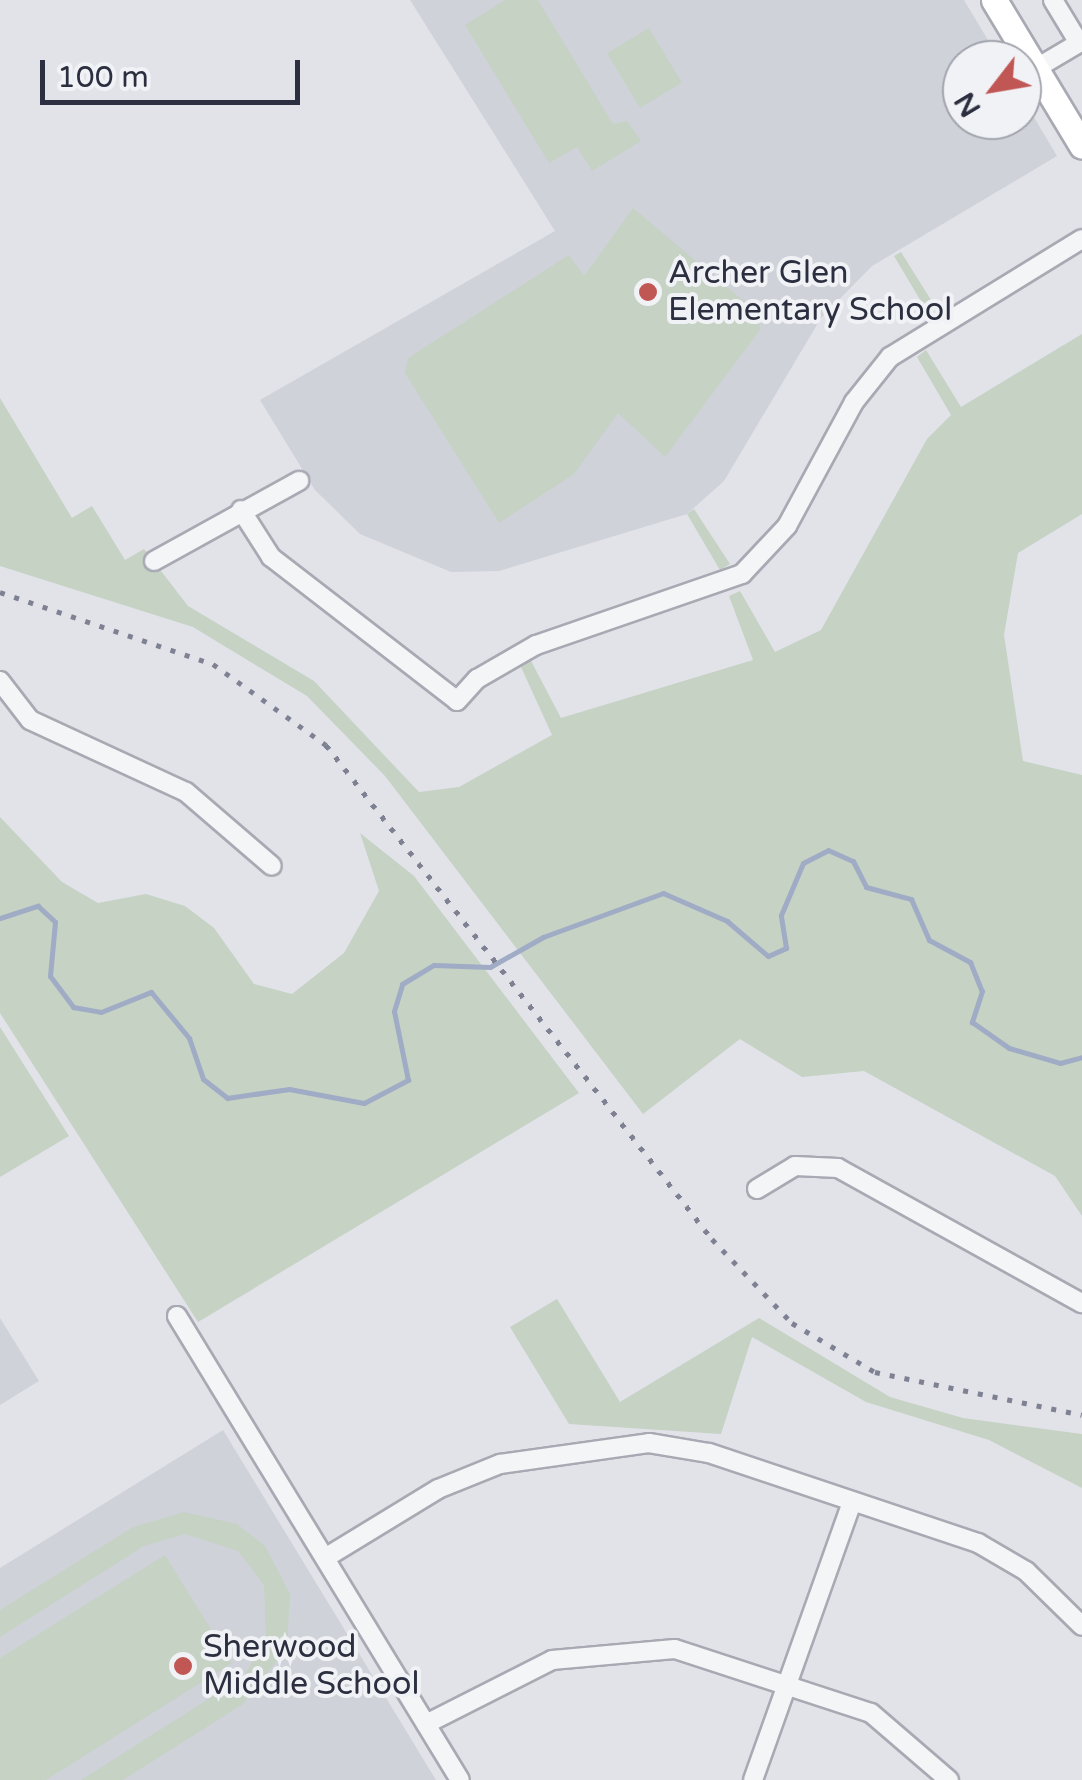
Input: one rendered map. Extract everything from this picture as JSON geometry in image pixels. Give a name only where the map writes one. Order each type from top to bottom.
[{"type":"main road","points":[[994,0],[1018,40]]},
{"type":"main road","points":[[1042,80],[1082,146]]},
{"type":"street","points":[[1042,65],[1080,46],[1053,0]]},
{"type":"street","points":[[241,510],[271,557],[456,702],[476,678],[536,645],[742,574],[787,526],[890,357],[1082,239]]},
{"type":"street","points":[[154,561],[299,481]]},
{"type":"street","points":[[0,681],[30,720],[186,792],[272,866]]},
{"type":"street","points":[[757,1189],[795,1166],[838,1168],[1082,1303]]},
{"type":"street","points":[[178,1316],[460,1780]]},
{"type":"street","points":[[325,1558],[455,1481],[583,1446],[709,1453],[1000,1554],[1082,1626]]},
{"type":"street","points":[[753,1780],[850,1505]]},
{"type":"street","points":[[426,1724],[519,1671],[610,1648],[692,1651],[786,1681],[890,1724],[949,1780]]},
{"type":"shaded area","name":"Archer Glen Elementary School","points":[[410,0],[964,0],[988,40],[942,40],[942,140],[1042,140],[1042,131],[1057,156],[872,266],[821,318],[724,481],[687,514],[499,571],[451,572],[360,534],[315,490],[260,400],[555,231]]},
{"type":"shaded area","points":[[0,1318],[39,1381],[0,1405]]},
{"type":"shaded area","name":"Sherwood Middle School","points":[[223,1430],[436,1780],[0,1780],[0,1568]]},
{"type":"green space","points":[[505,0],[538,0],[613,124],[627,121],[641,141],[592,171],[577,147],[549,163],[465,25]]},
{"type":"green space","points":[[649,28],[682,83],[640,108],[607,53]]},
{"type":"green space","points":[[633,208],[758,313],[760,330],[665,457],[618,413],[574,474],[499,523],[405,373],[408,358],[569,255],[584,276]]},
{"type":"green space","points":[[901,252],[936,308],[928,313],[894,256]]},
{"type":"green space","points":[[1082,334],[1082,514],[1018,553],[1004,635],[1023,761],[1082,775],[1082,1216],[1055,1176],[864,1071],[802,1077],[740,1039],[643,1114],[385,776],[307,696],[193,627],[0,566],[0,398],[72,518],[92,506],[125,560],[144,549],[188,606],[314,681],[419,792],[459,787],[552,735],[521,667],[531,661],[561,718],[753,660],[729,596],[740,591],[775,652],[821,630],[927,439],[951,415],[917,357],[926,350],[961,407]]},
{"type":"green space","points":[[694,509],[730,564],[720,570],[687,514]]},
{"type":"green space","points":[[0,817],[62,882],[98,903],[146,894],[185,906],[214,928],[254,984],[292,994],[344,953],[379,891],[360,833],[414,876],[579,1093],[198,1322],[0,1013]]},
{"type":"green space","points":[[0,1027],[69,1136],[0,1177]]},
{"type":"green space","points":[[557,1299],[620,1402],[759,1318],[890,1397],[963,1418],[1082,1434],[1082,1488],[989,1440],[866,1402],[752,1337],[721,1434],[569,1424],[510,1327]]},
{"type":"green space","points":[[184,1512],[237,1524],[265,1546],[290,1594],[287,1648],[243,1704],[123,1780],[81,1780],[243,1677],[266,1641],[264,1585],[238,1551],[185,1534],[144,1546],[0,1637],[0,1610],[133,1527]]},
{"type":"green space","points":[[165,1555],[232,1663],[46,1780],[0,1780],[0,1658]]},
{"type":"waterway","points":[[0,918],[38,906],[55,922],[50,976],[73,1007],[101,1012],[151,992],[189,1038],[203,1079],[227,1098],[289,1089],[364,1103],[408,1080],[394,1011],[402,984],[434,965],[490,967],[543,937],[663,893],[727,921],[768,956],[786,948],[781,915],[803,863],[828,850],[853,861],[866,887],[911,899],[929,940],[970,962],[982,991],[972,1022],[1009,1048],[1060,1063],[1082,1057]]},
{"type":"railway","points":[[0,592],[213,664],[326,745],[712,1239],[792,1323],[875,1372],[1082,1415]]},
{"type":"place","name":"Archer Glen Elementary School","points":[[648,292]]},
{"type":"place","name":"Sherwood Middle School","points":[[183,1666]]}]
